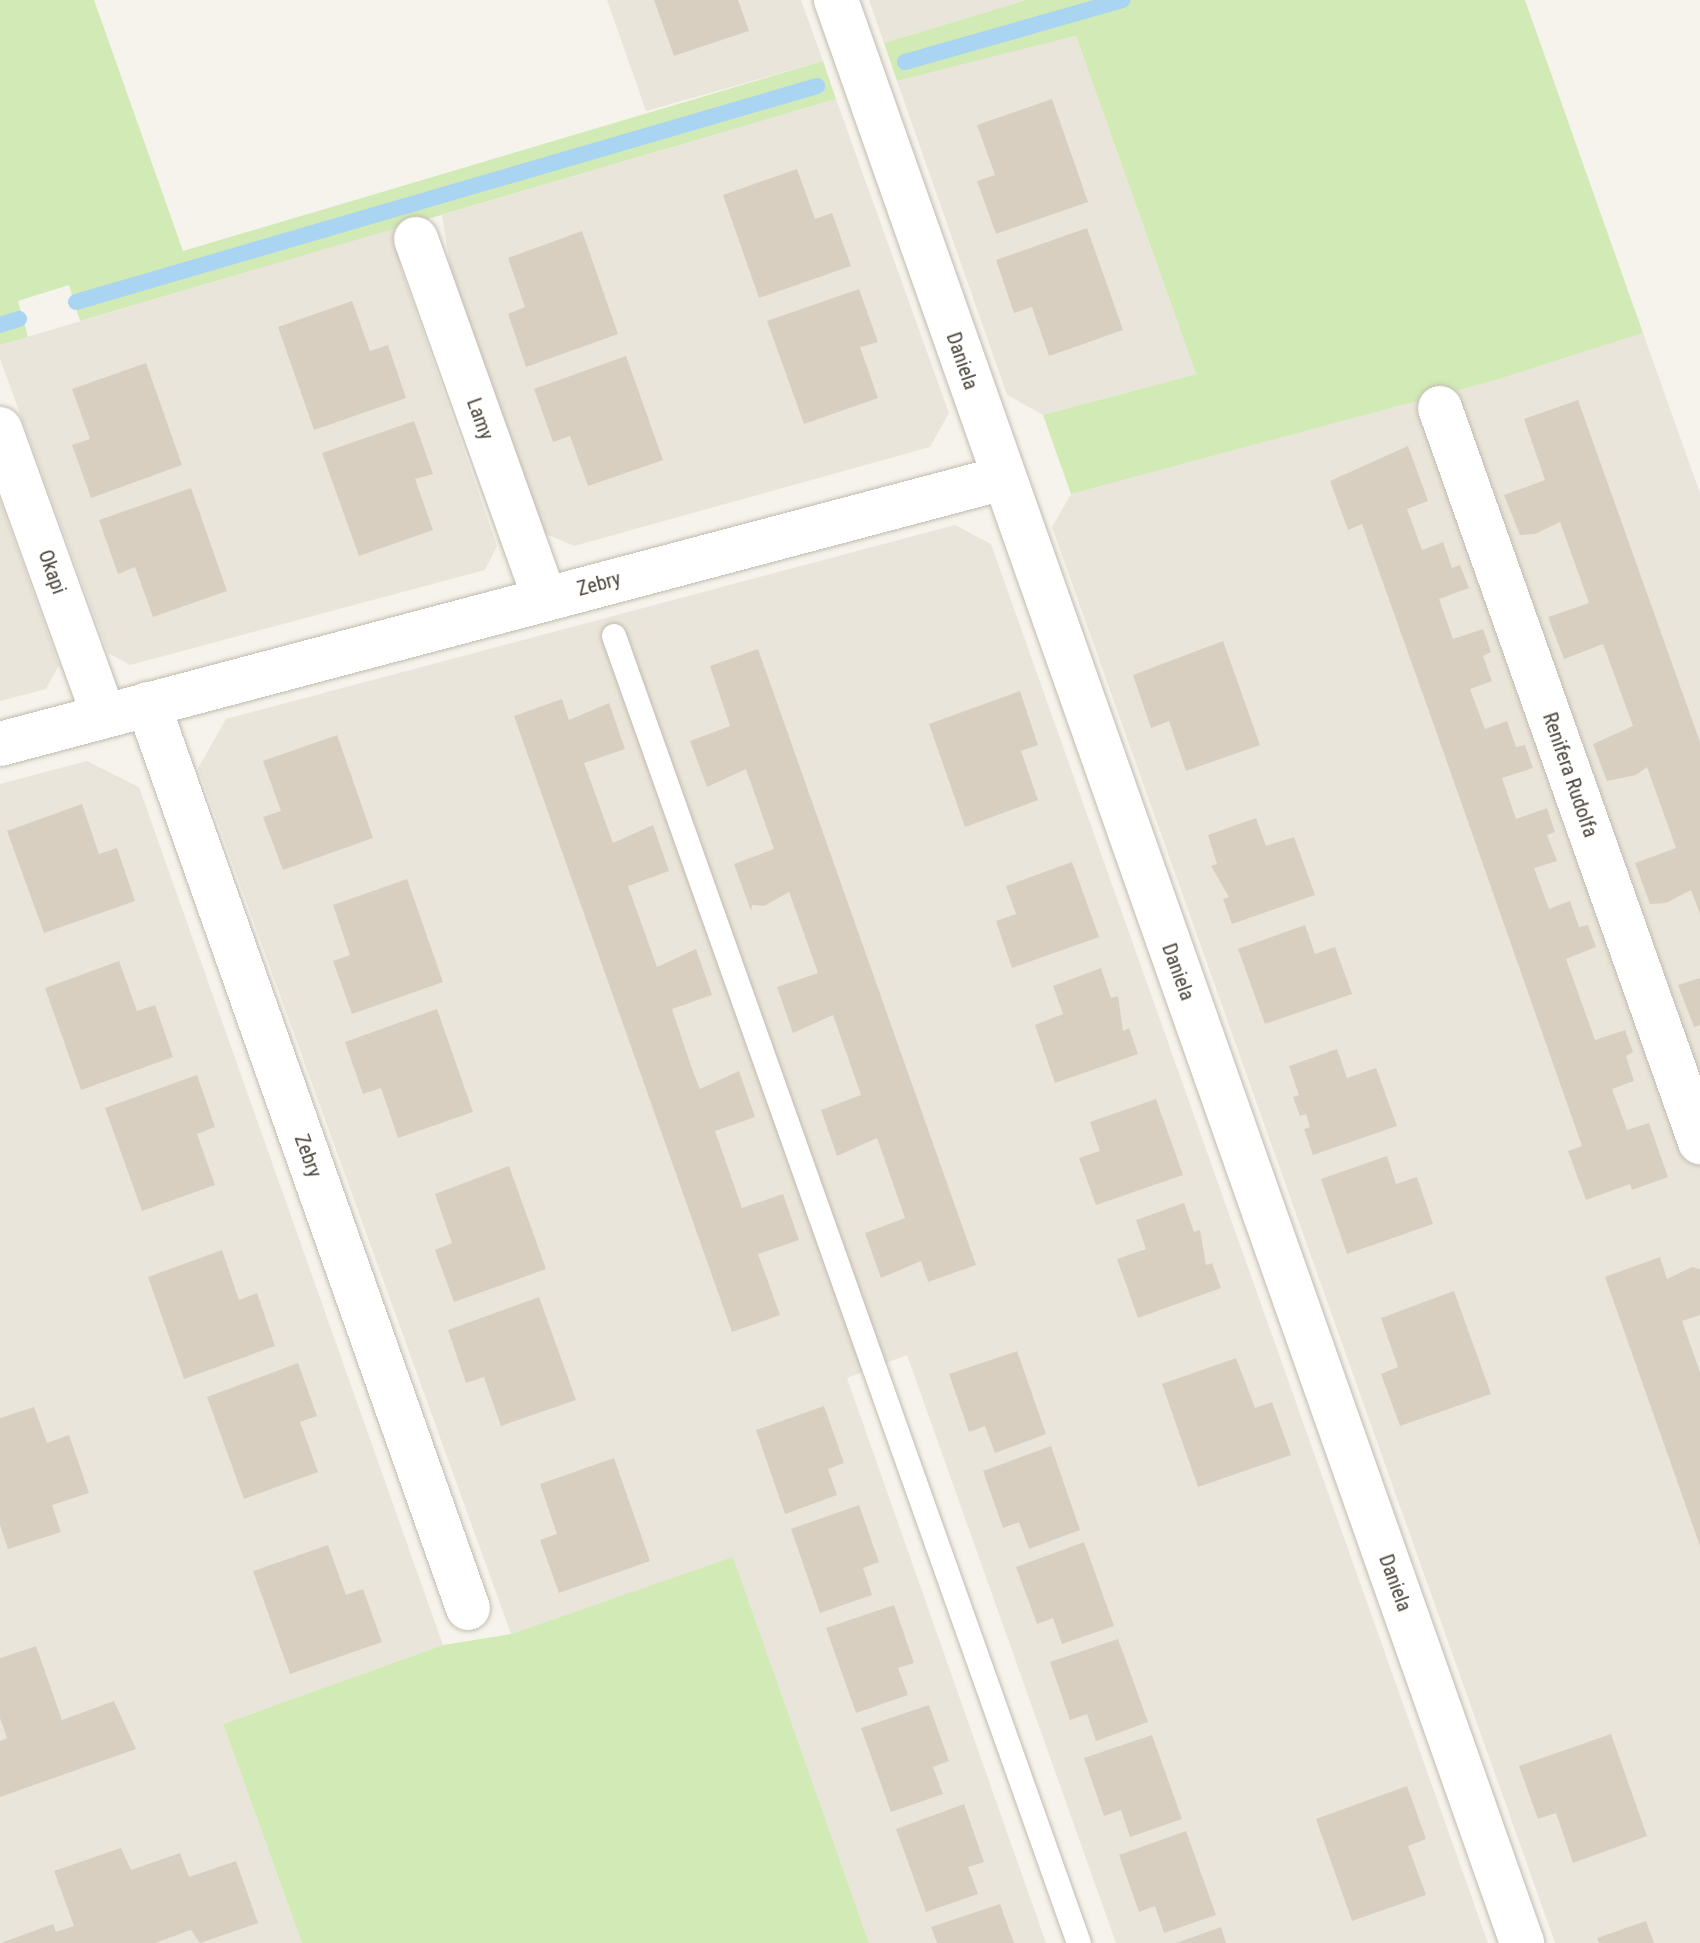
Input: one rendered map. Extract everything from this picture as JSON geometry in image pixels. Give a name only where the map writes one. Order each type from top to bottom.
[{"type":"street","name":"Daniela","points":[[836,0],[1522,1943]]},
{"type":"street","name":"Lamy","points":[[416,239],[545,599]]},
{"type":"street","name":"Renifera Rudolfa","points":[[1440,408],[1700,1142]]},
{"type":"street","name":"Okapi","points":[[0,429],[104,716]]},
{"type":"street","name":"Zebry","points":[[0,744],[1003,478]]},
{"type":"street","name":"Zebry","points":[[148,704],[468,1608]]},
{"type":"lane","points":[[614,636],[1079,1943]]},
{"type":"shaded area","points":[[607,0],[801,0],[823,61],[646,111]]},
{"type":"shaded area","points":[[869,0],[1026,0],[884,43]]},
{"type":"shaded area","points":[[1076,36],[1196,374],[1043,415],[1007,395],[897,81]]},
{"type":"shaded area","points":[[836,99],[949,413],[930,447],[574,546],[544,533],[450,266],[442,215]]},
{"type":"shaded area","points":[[395,228],[401,269],[497,546],[485,570],[130,665],[108,653],[0,359],[0,345]]},
{"type":"shaded area","points":[[1643,333],[1700,493],[1700,1943],[1555,1943],[1052,527],[1071,494],[1496,380]]},
{"type":"shaded area","points":[[0,501],[59,665],[46,689],[0,701]]},
{"type":"shaded area","points":[[955,525],[991,544],[1488,1943],[1116,1943],[907,1355],[847,1378],[1046,1943],[869,1943],[733,1558],[511,1634],[198,768],[226,719]]},
{"type":"shaded area","points":[[87,761],[139,787],[443,1645],[223,1724],[302,1943],[0,1943],[0,784]]},
{"type":"green space","points":[[0,0],[94,0],[183,251],[823,61],[836,99],[80,321],[69,285],[18,301],[28,337],[0,345]]},
{"type":"green space","points":[[1026,0],[1525,0],[1643,333],[1496,380],[1071,494],[1043,415],[1196,374],[1076,36],[897,81],[884,43]]},
{"type":"green space","points":[[733,1557],[869,1943],[302,1943],[223,1724],[443,1645],[511,1634]]},
{"type":"building","points":[[654,0],[738,0],[749,31],[674,56]]},
{"type":"building","points":[[1052,99],[1088,202],[996,234],[977,181],[995,175],[977,125]]},
{"type":"building","points":[[797,169],[815,219],[832,213],[851,266],[759,298],[723,195]]},
{"type":"building","points":[[1087,228],[1123,330],[1049,356],[1032,307],[1014,313],[996,260]]},
{"type":"building","points":[[582,231],[618,334],[526,367],[508,314],[525,307],[508,258]]},
{"type":"building","points":[[859,289],[878,342],[860,347],[878,398],[804,424],[767,321]]},
{"type":"building","points":[[352,301],[370,351],[388,345],[406,398],[314,430],[278,327]]},
{"type":"building","points":[[626,356],[663,460],[588,486],[570,436],[553,442],[534,389]]},
{"type":"building","points":[[146,363],[182,465],[91,498],[72,445],[90,439],[72,389]]},
{"type":"building","points":[[1578,400],[1700,742],[1700,914],[1691,890],[1666,903],[1650,904],[1635,863],[1676,848],[1647,767],[1636,775],[1607,781],[1593,744],[1633,726],[1603,644],[1564,659],[1548,617],[1589,603],[1560,522],[1535,534],[1520,535],[1504,495],[1545,480],[1524,419]]},
{"type":"building","points":[[414,421],[433,474],[415,479],[433,530],[359,556],[322,453]]},
{"type":"building","points":[[1408,446],[1428,501],[1407,509],[1422,550],[1443,542],[1452,568],[1460,565],[1469,588],[1439,599],[1453,639],[1483,629],[1491,652],[1483,656],[1492,681],[1470,689],[1485,729],[1507,721],[1516,747],[1525,745],[1533,768],[1502,778],[1516,819],[1547,808],[1555,832],[1547,835],[1557,861],[1534,868],[1549,909],[1570,901],[1579,927],[1588,925],[1596,947],[1566,959],[1595,1040],[1625,1030],[1633,1052],[1626,1056],[1634,1081],[1612,1089],[1627,1130],[1649,1123],[1668,1177],[1632,1190],[1630,1184],[1586,1200],[1568,1151],[1582,1146],[1441,745],[1362,524],[1348,530],[1330,481]]},
{"type":"building","points":[[191,488],[227,591],[153,617],[135,567],[118,574],[99,520]]},
{"type":"building","points":[[1223,641],[1260,745],[1186,771],[1169,721],[1151,728],[1133,675]]},
{"type":"building","points":[[758,649],[976,1265],[928,1282],[921,1261],[881,1278],[865,1233],[905,1218],[877,1138],[837,1156],[821,1110],[861,1095],[833,1015],[793,1033],[777,987],[818,973],[789,892],[764,906],[752,905],[751,911],[734,864],[774,849],[746,769],[707,787],[690,741],[730,726],[710,666]]},
{"type":"building","points":[[1020,691],[1038,745],[1021,751],[1038,800],[965,827],[929,724]]},
{"type":"building","points":[[562,699],[569,720],[609,703],[625,749],[584,763],[613,843],[653,825],[669,871],[628,886],[657,967],[696,949],[712,995],[672,1009],[692,1069],[700,1089],[739,1071],[755,1117],[715,1131],[742,1208],[783,1194],[799,1240],[758,1254],[780,1315],[732,1332],[514,716]]},
{"type":"building","points":[[337,735],[373,838],[283,870],[263,817],[281,811],[263,761]]},
{"type":"building","points":[[82,804],[99,854],[117,848],[135,901],[44,933],[7,831]]},
{"type":"building","points":[[1256,818],[1266,846],[1294,837],[1315,895],[1232,924],[1223,899],[1229,897],[1211,866],[1217,864],[1208,835]]},
{"type":"building","points":[[1072,862],[1099,937],[1012,968],[996,921],[1016,914],[1006,886]]},
{"type":"building","points":[[407,879],[443,982],[352,1014],[333,961],[350,955],[333,905]]},
{"type":"building","points":[[1305,925],[1315,954],[1335,947],[1352,994],[1265,1024],[1238,949]]},
{"type":"building","points":[[119,961],[137,1011],[155,1005],[173,1057],[81,1090],[45,988]]},
{"type":"building","points":[[1101,968],[1111,998],[1118,996],[1123,1031],[1129,1028],[1138,1054],[1055,1083],[1035,1025],[1063,1014],[1053,986]]},
{"type":"building","points":[[1700,978],[1700,1025],[1694,1027],[1678,985]]},
{"type":"building","points":[[437,1009],[473,1112],[398,1138],[381,1088],[363,1094],[345,1042]]},
{"type":"building","points":[[1337,1049],[1347,1078],[1376,1068],[1397,1126],[1313,1155],[1304,1129],[1310,1127],[1306,1114],[1300,1116],[1293,1097],[1299,1095],[1289,1066]]},
{"type":"building","points":[[197,1075],[215,1127],[197,1134],[215,1185],[142,1211],[105,1108]]},
{"type":"building","points":[[1156,1099],[1183,1175],[1096,1205],[1079,1158],[1100,1151],[1090,1122]]},
{"type":"building","points":[[1387,1156],[1396,1184],[1417,1177],[1433,1224],[1347,1254],[1321,1179]]},
{"type":"building","points":[[509,1166],[546,1269],[454,1302],[435,1250],[452,1243],[435,1194]]},
{"type":"building","points":[[1184,1203],[1194,1232],[1200,1230],[1206,1265],[1212,1263],[1221,1288],[1138,1318],[1117,1259],[1146,1249],[1136,1220]]},
{"type":"building","points":[[222,1250],[239,1300],[257,1293],[275,1346],[184,1379],[148,1277]]},
{"type":"building","points":[[1660,1257],[1667,1279],[1692,1267],[1700,1269],[1700,1315],[1682,1321],[1700,1372],[1700,1546],[1605,1277]]},
{"type":"building","points":[[1454,1291],[1491,1394],[1400,1426],[1381,1374],[1398,1367],[1381,1318]]},
{"type":"building","points":[[539,1297],[576,1400],[501,1426],[484,1377],[466,1383],[448,1330]]},
{"type":"building","points":[[1017,1351],[1046,1434],[995,1453],[985,1426],[969,1432],[949,1374]]},
{"type":"building","points":[[1236,1358],[1255,1408],[1272,1402],[1291,1455],[1198,1487],[1162,1384]]},
{"type":"building","points":[[298,1363],[317,1416],[300,1422],[318,1472],[244,1499],[207,1397]]},
{"type":"building","points":[[824,1406],[844,1463],[828,1469],[837,1495],[785,1514],[756,1430]]},
{"type":"building","points":[[34,1407],[47,1443],[69,1435],[89,1493],[52,1505],[61,1532],[8,1549],[0,1525],[0,1418]]},
{"type":"building","points":[[1051,1446],[1080,1530],[1029,1549],[1019,1522],[1003,1528],[983,1471]]},
{"type":"building","points":[[614,1458],[650,1561],[559,1593],[540,1540],[557,1534],[540,1484]]},
{"type":"building","points":[[859,1505],[879,1562],[863,1568],[872,1595],[820,1613],[791,1529]]},
{"type":"building","points":[[1084,1542],[1114,1626],[1062,1644],[1053,1618],[1037,1624],[1016,1567]]},
{"type":"building","points":[[328,1545],[346,1595],[363,1589],[382,1642],[290,1674],[253,1571]]},
{"type":"building","points":[[894,1605],[914,1663],[898,1668],[908,1695],[856,1713],[826,1628]]},
{"type":"building","points":[[1118,1639],[1148,1722],[1096,1741],[1087,1714],[1070,1720],[1050,1662]]},
{"type":"building","points":[[36,1646],[62,1720],[114,1701],[136,1749],[0,1797],[0,1741],[7,1738],[0,1718],[0,1658]]},
{"type":"building","points":[[929,1705],[949,1761],[933,1767],[943,1794],[891,1812],[861,1728]]},
{"type":"building","points":[[1611,1734],[1647,1836],[1573,1863],[1556,1813],[1538,1819],[1519,1766]]},
{"type":"building","points":[[1152,1735],[1182,1819],[1130,1837],[1121,1810],[1104,1816],[1084,1758]]},
{"type":"building","points":[[1407,1786],[1426,1839],[1408,1846],[1426,1895],[1352,1921],[1316,1819]]},
{"type":"building","points":[[964,1804],[984,1862],[968,1867],[978,1894],[926,1912],[896,1829]]},
{"type":"building","points":[[1186,1831],[1216,1915],[1164,1933],[1155,1906],[1139,1912],[1119,1855]]},
{"type":"building","points":[[121,1848],[131,1870],[180,1853],[189,1877],[236,1861],[258,1923],[200,1943],[191,1930],[155,1943],[1,1943],[53,1924],[56,1932],[74,1926],[54,1871]]},
{"type":"building","points":[[1000,1904],[1014,1943],[937,1943],[931,1927]]},
{"type":"building","points":[[1646,1921],[1654,1943],[1599,1943],[1597,1938]]},
{"type":"building","points":[[1221,1927],[1226,1943],[1176,1943]]},
{"type":"waterway","points":[[905,62],[1122,0]]},
{"type":"waterway","points":[[76,302],[817,86]]},
{"type":"waterway","points":[[0,325],[19,319]]}]
